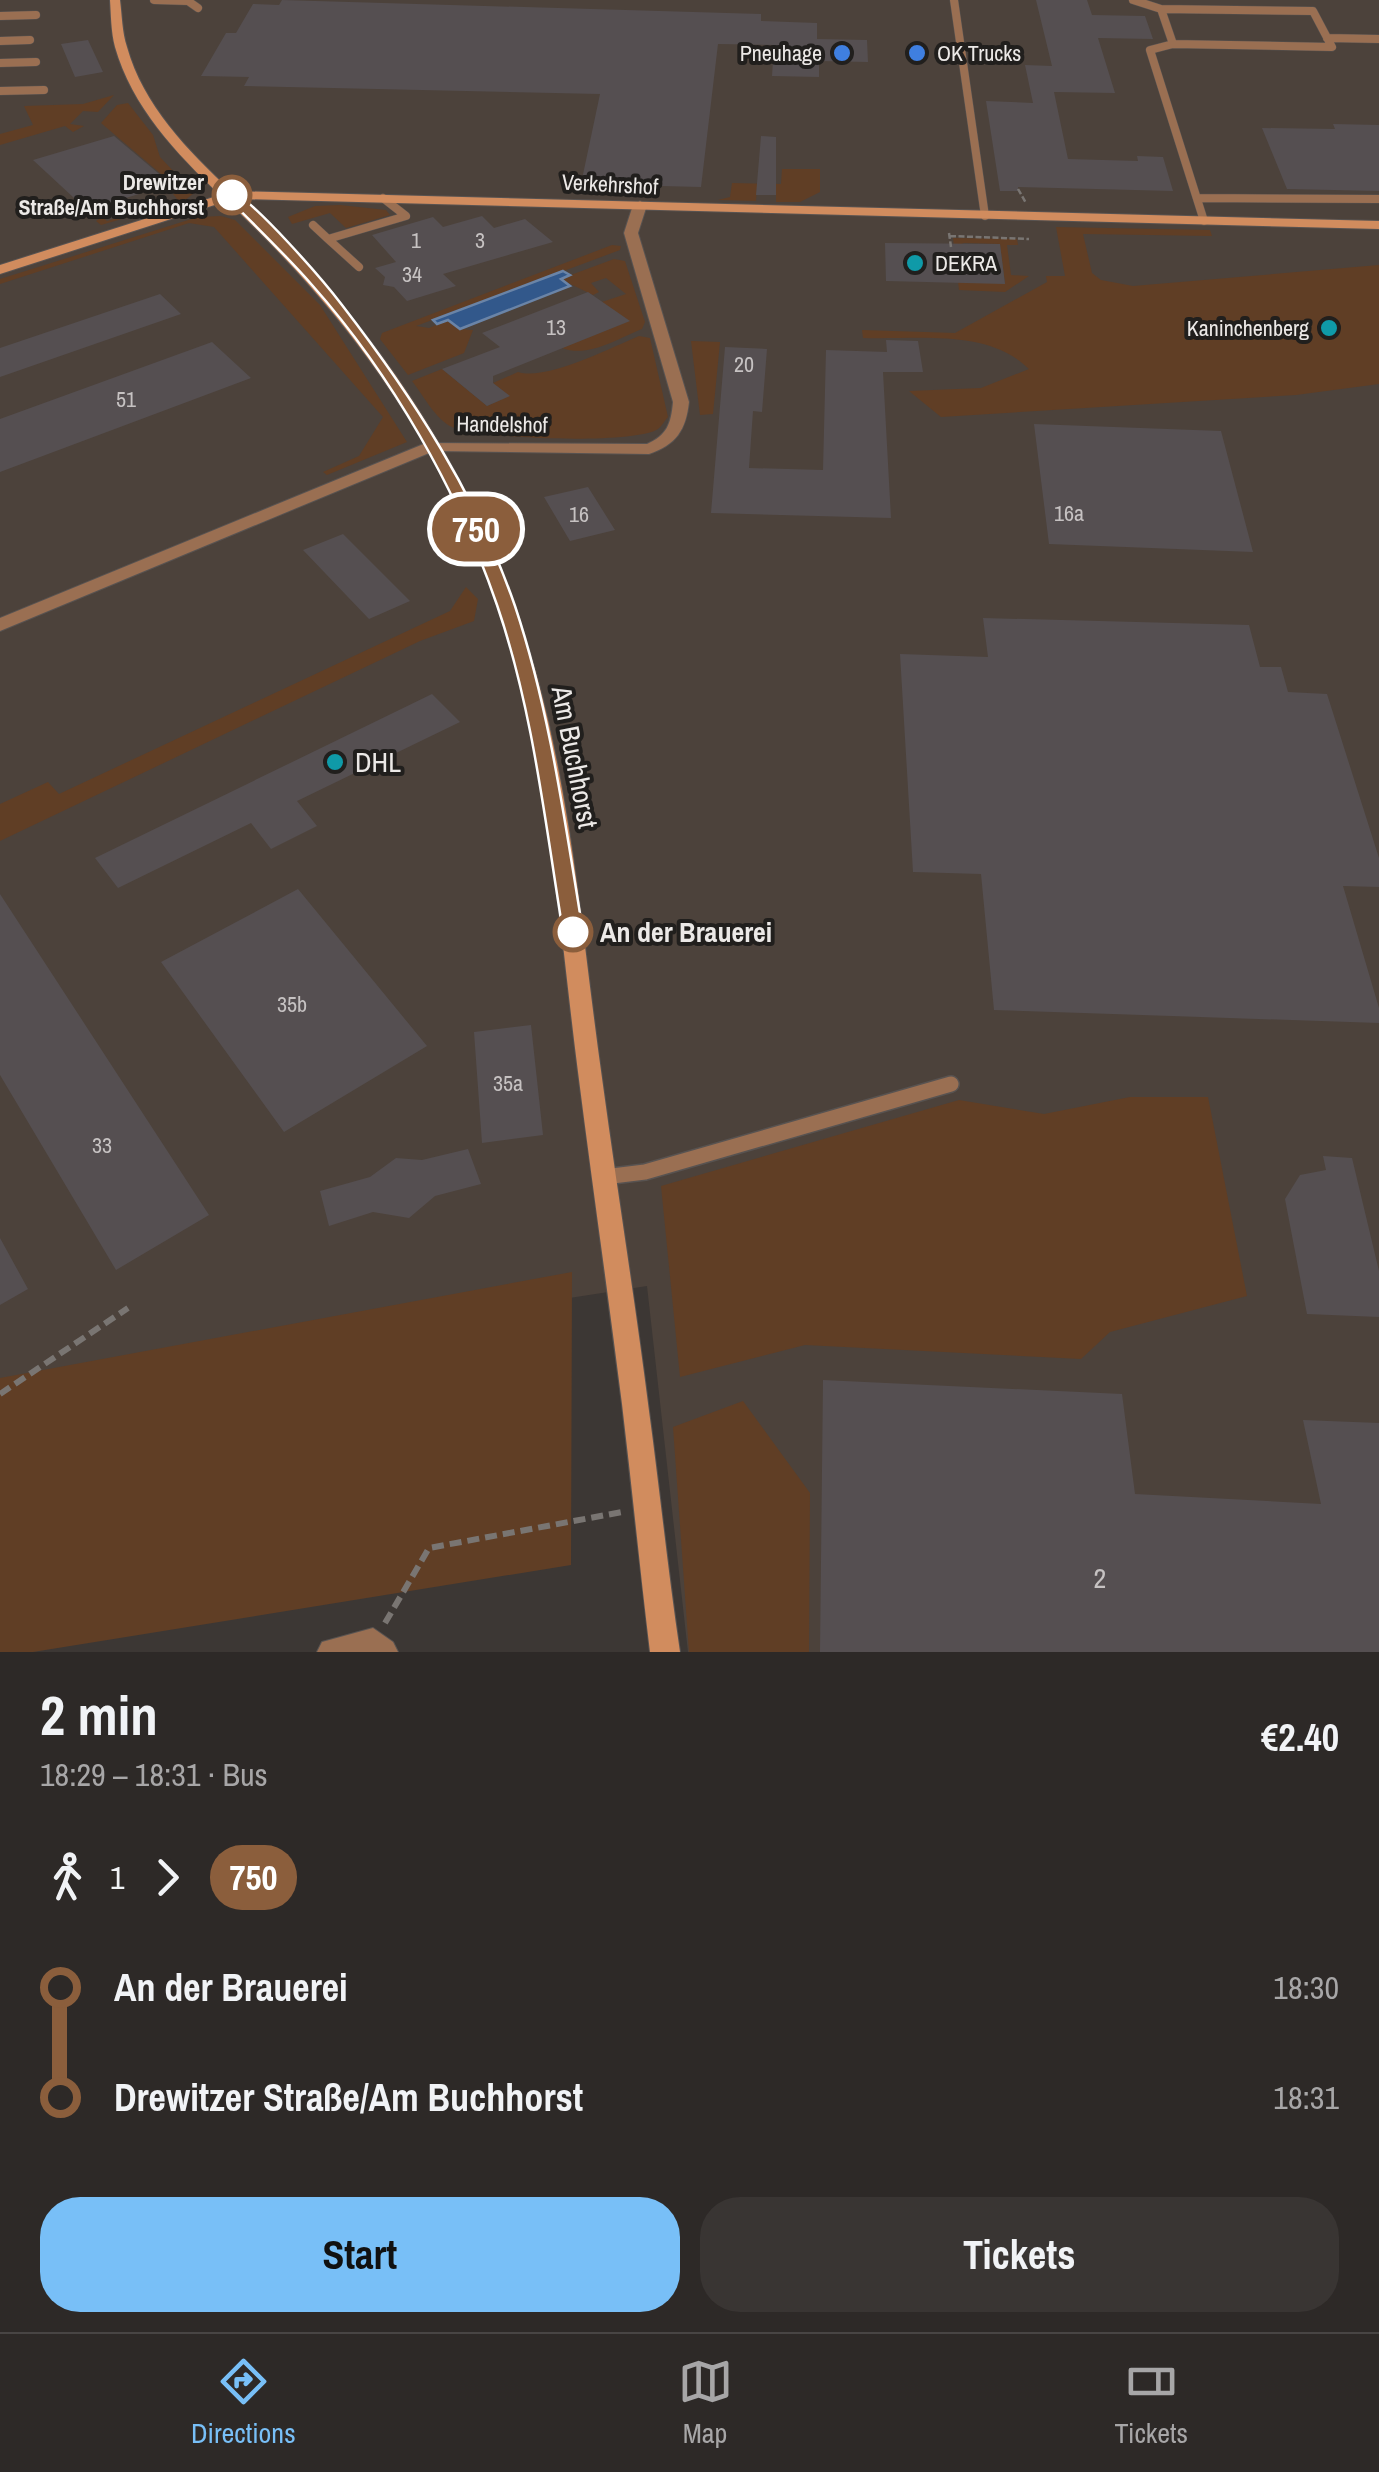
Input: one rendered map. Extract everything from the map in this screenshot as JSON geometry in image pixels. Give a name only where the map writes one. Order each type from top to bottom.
[{"type":"main road","name":"Am Buchhorst","points":[[115,0],[118,44],[146,104],[162,127],[318,283],[385,370],[432,446],[490,560],[540,732],[573,932],[665,1652]]},
{"type":"main road","name":"Verkehrshof","points":[[0,270],[232,195],[1379,225]]},
{"type":"street","name":"Handelshof","points":[[0,625],[432,446],[648,449],[671,440],[679,426],[681,402],[630,232],[640,205]]},
{"type":"street","points":[[332,1652],[378,1648]]},
{"type":"lane","points":[[154,0],[188,1],[198,8]]},
{"type":"lane","points":[[954,0],[985,216]]},
{"type":"lane","points":[[1134,0],[1161,9],[1313,11],[1332,47],[1173,44],[1150,50],[1204,221]]},
{"type":"lane","points":[[1161,9],[1173,44]]},
{"type":"lane","points":[[0,16],[36,15]]},
{"type":"lane","points":[[1327,38],[1379,40]]},
{"type":"lane","points":[[0,41],[30,40]]},
{"type":"lane","points":[[0,63],[36,62]]},
{"type":"lane","points":[[0,91],[44,90]]},
{"type":"lane","points":[[328,239],[406,216],[383,198]]},
{"type":"lane","points":[[1197,198],[1379,199]]},
{"type":"lane","points":[[313,224],[359,267]]},
{"type":"lane","points":[[604,1177],[645,1172],[951,1084]]},
{"type":"path","points":[[950,236],[1028,238]]},
{"type":"path","points":[[0,1394],[128,1308]]},
{"type":"path","points":[[378,1648],[428,1548],[647,1508]]},
{"type":"shaded area","points":[[0,0],[1379,0],[1379,1652],[688,1652],[647,1286],[0,1386]]},
{"type":"shaded area","points":[[114,95],[98,112],[83,111],[70,124],[84,126],[73,132],[65,126],[0,145],[0,134],[33,125],[24,106],[83,104]]},
{"type":"shaded area","points":[[128,103],[153,135],[160,157],[194,193],[184,201],[101,225],[96,221],[102,217],[107,221],[177,199],[173,194],[181,191],[101,123],[117,105]]},
{"type":"shaded area","points":[[782,169],[820,169],[820,192],[800,202],[776,202],[776,188],[757,188],[756,201],[718,200],[730,197],[732,183],[781,184]]},
{"type":"shaded area","points":[[315,206],[386,210],[390,215],[346,228],[330,213],[292,224],[288,217]]},
{"type":"shaded area","points":[[198,217],[235,220],[320,305],[407,442],[327,475],[323,472],[359,456],[383,417],[214,227],[189,223],[0,284],[0,279]]},
{"type":"shaded area","points":[[1056,227],[1210,230],[1212,236],[1083,234],[1092,273],[1101,280],[1133,286],[1379,265],[1379,384],[1296,395],[941,417],[909,391],[981,388],[1029,369],[1012,356],[973,342],[863,338],[862,330],[955,333],[1047,282],[1046,276],[1065,276]]},
{"type":"shaded area","points":[[953,238],[1017,239],[1018,245],[1007,245],[1011,275],[1029,276],[1005,292],[959,290],[956,264],[968,283],[1005,283],[1000,244],[964,243],[954,247]]},
{"type":"shaded area","points":[[612,245],[621,246],[620,250],[416,326],[429,328],[448,320],[460,329],[473,330],[464,353],[408,375],[380,339],[382,333]]},
{"type":"shaded area","points":[[614,259],[625,261],[645,322],[642,329],[592,349],[562,348],[629,321],[602,302],[626,294],[606,278],[591,283],[599,292],[593,295],[560,279]]},
{"type":"shaded area","points":[[639,336],[650,338],[668,417],[658,429],[643,434],[589,439],[468,431],[441,419],[412,381],[442,369],[487,406],[509,396],[493,383],[518,372],[530,374],[561,368]]},
{"type":"shaded area","points":[[691,341],[720,342],[713,414],[700,415]]},
{"type":"shaded area","points":[[466,587],[478,599],[474,621],[420,641],[0,841],[0,804],[48,782],[59,794],[450,611]]},
{"type":"shaded area","points":[[1130,1097],[1208,1097],[1247,1296],[1110,1332],[1081,1359],[805,1345],[680,1377],[661,1186],[959,1100],[1044,1114]]},
{"type":"shaded area","points":[[572,1272],[571,1565],[33,1652],[0,1652],[0,1378]]},
{"type":"shaded area","points":[[743,1401],[810,1493],[809,1652],[689,1652],[673,1427]]},
{"type":"water","points":[[563,271],[570,275],[561,279],[570,286],[460,329],[448,320],[437,324],[433,320]]},
{"type":"building","points":[[282,0],[761,14],[761,21],[817,23],[817,39],[867,40],[868,62],[819,61],[819,77],[772,76],[774,45],[718,44],[701,187],[581,184],[600,94],[244,86],[249,77],[201,76],[226,33],[236,33],[253,4],[279,5]]},
{"type":"building","points":[[1036,0],[1087,0],[1092,15],[1145,16],[1153,39],[1098,38],[1115,93],[1054,92],[1068,159],[1138,161],[1137,156],[1163,157],[1173,191],[1018,187],[1018,191],[1000,191],[986,101],[1033,103],[1025,65],[1052,66]]},
{"type":"building","points":[[88,40],[103,72],[75,77],[61,44]]},
{"type":"building","points":[[1333,124],[1379,125],[1379,191],[1287,189],[1262,128],[1335,129]]},
{"type":"building","points":[[114,136],[171,184],[87,210],[33,160]]},
{"type":"building","points":[[761,136],[776,137],[776,195],[756,195]]},
{"type":"building","points":[[482,216],[494,228],[525,219],[553,242],[443,274],[456,286],[407,301],[394,287],[383,285],[385,277],[375,268],[396,262],[372,235],[433,217],[443,227]]},
{"type":"building","name":"DEKRA","points":[[885,243],[1000,244],[1005,284],[886,281]]},
{"type":"building","points":[[588,292],[630,321],[493,376],[493,383],[510,396],[487,406],[442,369],[500,347],[482,333]]},
{"type":"building","points":[[160,294],[181,314],[0,377],[0,348]]},
{"type":"building","points":[[886,340],[918,341],[923,372],[883,372],[891,518],[711,513],[725,347],[767,349],[762,412],[753,411],[749,468],[823,470],[826,350],[887,352]]},
{"type":"building","points":[[212,342],[251,378],[0,472],[0,419]]},
{"type":"building","points":[[1034,424],[1221,431],[1253,552],[1049,544]]},
{"type":"building","points":[[588,487],[615,530],[570,541],[544,497]]},
{"type":"building","points":[[343,534],[410,601],[369,619],[303,550]]},
{"type":"building","points":[[983,618],[1249,625],[1260,667],[1281,667],[1288,692],[1327,694],[1379,858],[1379,887],[1343,886],[1379,1008],[1379,1023],[994,1010],[981,874],[913,872],[900,654],[988,657]]},
{"type":"building","name":"DHL","points":[[432,694],[460,722],[297,801],[317,826],[271,849],[251,823],[118,888],[95,858]]},
{"type":"building","points":[[298,889],[427,1046],[284,1132],[161,962]]},
{"type":"building","points":[[0,894],[209,1215],[116,1270],[0,1075]]},
{"type":"building","points":[[531,1025],[543,1135],[482,1143],[474,1032]]},
{"type":"building","points":[[468,1149],[481,1184],[435,1196],[409,1218],[373,1212],[329,1226],[320,1191],[370,1177],[396,1158],[422,1160]]},
{"type":"building","points":[[1323,1156],[1352,1158],[1379,1271],[1379,1317],[1307,1314],[1285,1199],[1300,1175],[1326,1170]]},
{"type":"building","points":[[0,1238],[28,1289],[0,1305]]},
{"type":"building","points":[[823,1380],[1122,1394],[1135,1494],[1321,1504],[1303,1420],[1379,1423],[1379,1652],[820,1652]]},
{"type":"bus line","name":"750","points":[[232,195],[318,283],[385,370],[472,520],[506,607],[540,732],[573,932]]},
{"type":"place","name":"Pneuhage","points":[[842,53]]},
{"type":"place","name":"OK Trucks","points":[[917,53]]},
{"type":"place","name":"Drewitzer Straße/Am Buchhorst","points":[[232,195]]},
{"type":"place","name":"DEKRA","points":[[915,263]]},
{"type":"place","name":"Kaninchenberg","points":[[1329,328]]},
{"type":"place","name":"DHL","points":[[335,762]]},
{"type":"place","name":"An der Brauerei","points":[[573,932]]}]
